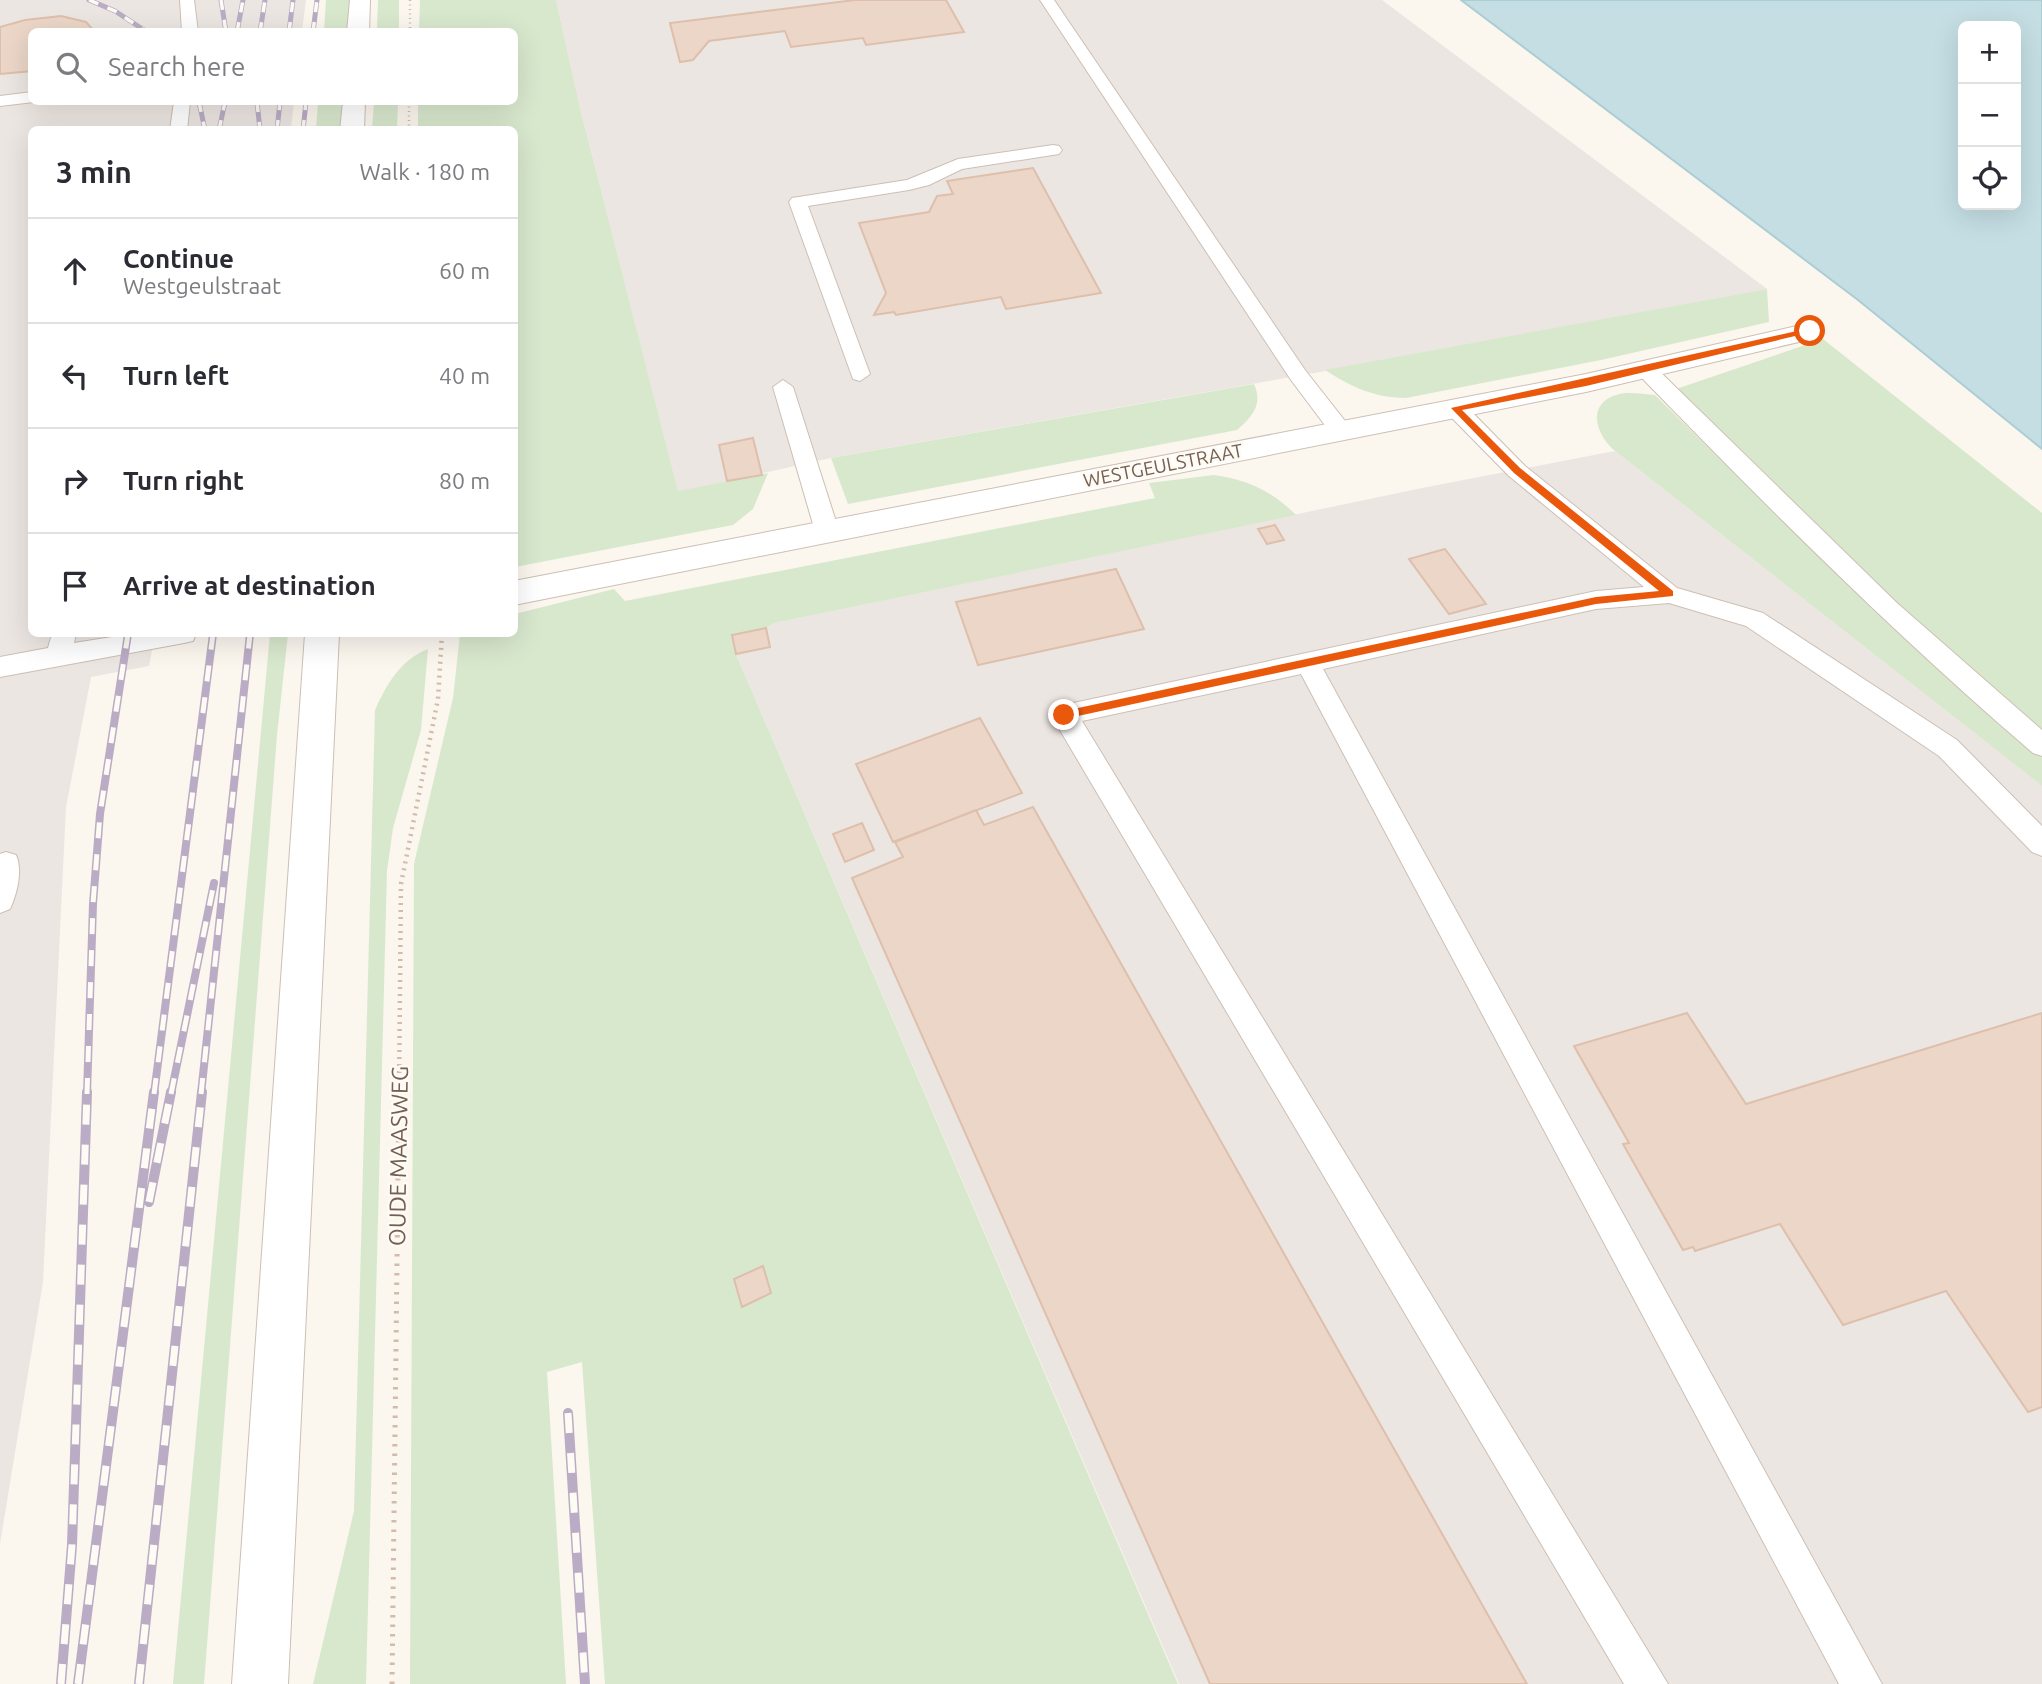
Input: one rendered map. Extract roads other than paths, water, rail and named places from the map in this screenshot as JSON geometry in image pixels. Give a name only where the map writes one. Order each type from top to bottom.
[{"type":"street","points":[[358,28],[360,0]]},
{"type":"street","points":[[352,126],[354,105]]},
{"type":"street","name":"WESTGEULSTRAAT","points":[[518,592],[1455,408],[1645,369],[1810,331]]},
{"type":"street","points":[[260,1684],[322,637]]},
{"type":"lane","points":[[187,0],[190,28]]},
{"type":"lane","points":[[1047,0],[1298,374],[1341,431]]},
{"type":"lane","points":[[0,101],[28,98]]},
{"type":"lane","points":[[178,126],[181,105]]},
{"type":"lane","points":[[860,374],[798,202],[909,185],[958,164],[1053,150]]},
{"type":"lane","points":[[1645,369],[1776,501],[1952,671],[2042,745]]},
{"type":"lane","points":[[783,387],[827,531]]},
{"type":"lane","points":[[1455,408],[1517,471],[1669,594]]},
{"type":"lane","points":[[1647,1684],[1064,715],[1596,600],[1669,594],[1754,619],[1948,748],[2042,844]]},
{"type":"lane","points":[[0,667],[62,644],[147,637]]},
{"type":"lane","points":[[1307,662],[1861,1684]]},
{"type":"lane","points":[[0,900],[6,864]]},
{"type":"water","points":[[1461,0],[2042,0],[2042,449],[1858,300]]},
{"type":"railway","points":[[89,0],[115,11],[141,28]]},
{"type":"railway","points":[[221,0],[225,28]]},
{"type":"railway","points":[[238,28],[243,0]]},
{"type":"railway","points":[[261,28],[265,0]]},
{"type":"railway","points":[[290,28],[293,0]]},
{"type":"railway","points":[[314,28],[317,0]]},
{"type":"railway","points":[[200,105],[204,126]]},
{"type":"railway","points":[[220,126],[224,105]]},
{"type":"railway","points":[[257,105],[260,126]]},
{"type":"railway","points":[[277,126],[280,105]]},
{"type":"railway","points":[[303,126],[306,105]]},
{"type":"railway","points":[[87,1094],[93,904],[100,814],[128,637]]},
{"type":"railway","points":[[154,1094],[213,637]]},
{"type":"railway","points":[[201,1094],[250,637]]},
{"type":"railway","points":[[171,1094],[214,883]]},
{"type":"railway","points":[[61,1684],[72,1545],[87,1092]]},
{"type":"railway","points":[[78,1684],[154,1092]]},
{"type":"railway","points":[[149,1202],[171,1092]]},
{"type":"railway","points":[[139,1684],[202,1092]]},
{"type":"railway","points":[[568,1413],[585,1684]]}]
